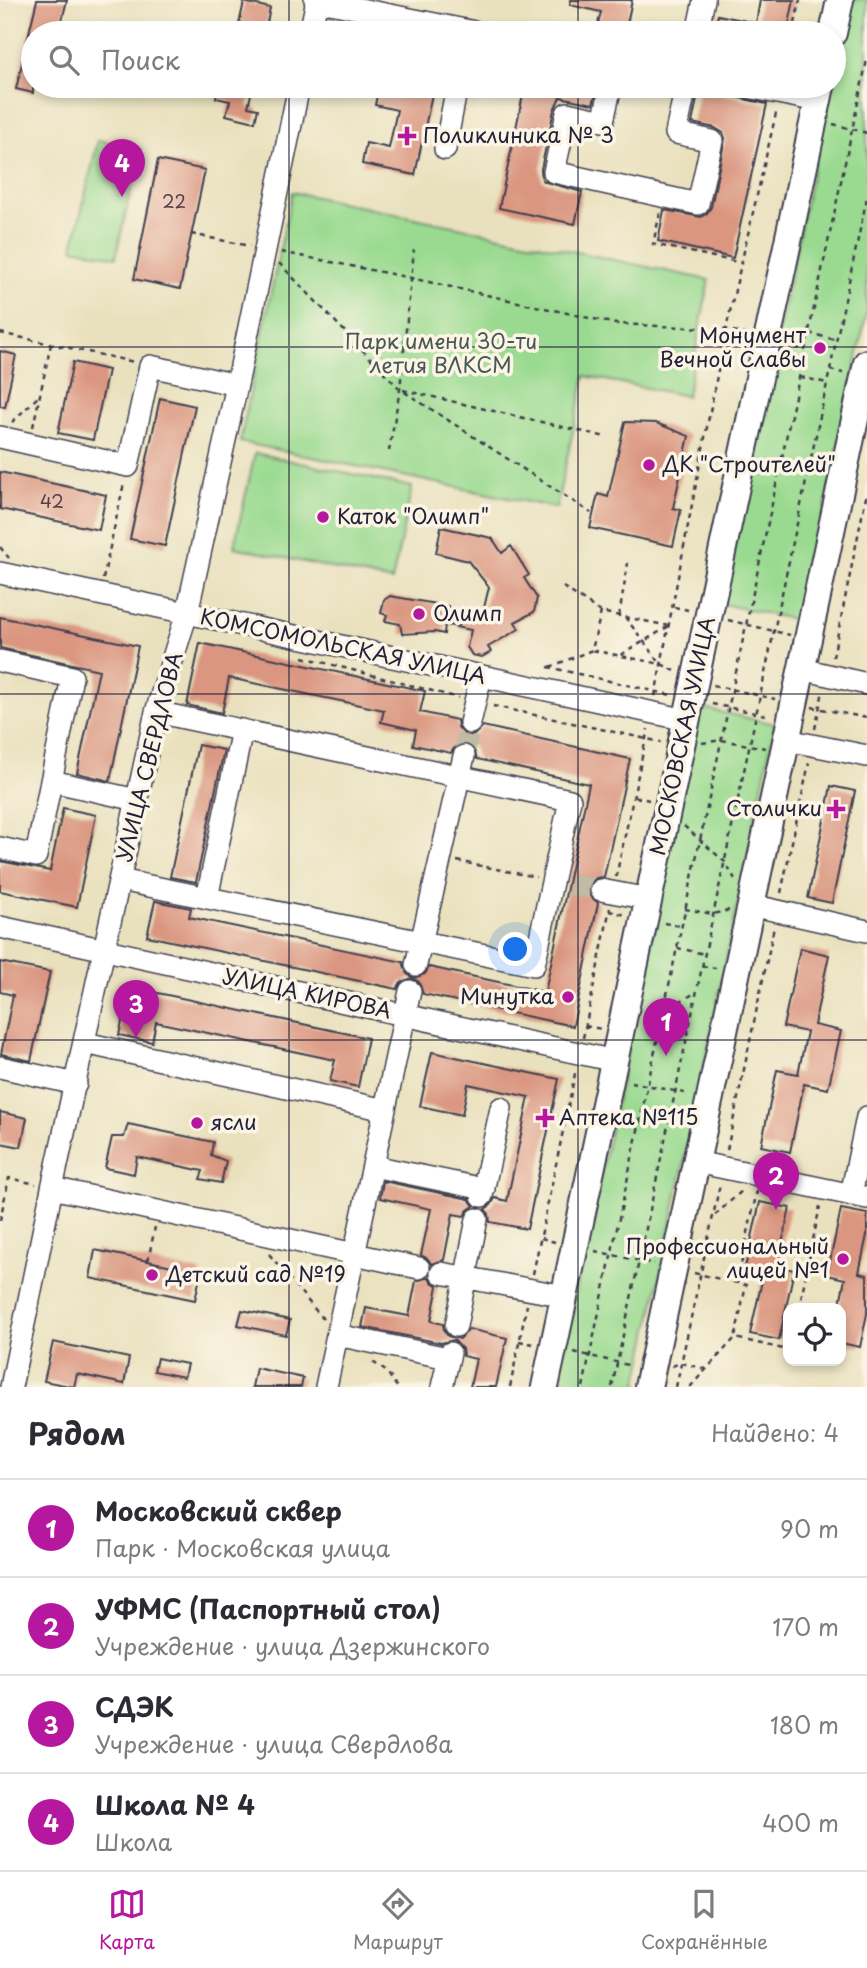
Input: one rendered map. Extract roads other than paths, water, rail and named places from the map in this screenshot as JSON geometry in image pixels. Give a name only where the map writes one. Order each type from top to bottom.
[{"type":"main road","points":[[836,21],[840,0]]},
{"type":"main road","name":"МОСКОВСКАЯ УЛИЦА","points":[[545,1387],[819,98]]},
{"type":"main road","points":[[650,1379],[751,905],[794,745],[820,667],[808,639],[858,449],[867,363]]},
{"type":"street","points":[[312,21],[316,0],[398,8],[438,21]]},
{"type":"street","points":[[700,21],[705,0]]},
{"type":"street","name":"УЛИЦА СВЕРДЛОВА","points":[[11,1378],[156,712],[187,613],[296,98]]},
{"type":"street","points":[[445,149],[455,98]]},
{"type":"street","points":[[608,98],[603,121],[567,113],[554,172],[698,204],[712,141],[676,133],[683,98]]},
{"type":"street","points":[[5,431],[29,444],[128,466],[150,366],[237,385]]},
{"type":"street","name":"КОМСОМОЛЬСКАЯ УЛИЦА","points":[[0,573],[687,720]]},
{"type":"street","points":[[0,661],[72,677],[36,856],[0,848]]},
{"type":"street","points":[[820,667],[867,684]]},
{"type":"street","points":[[470,723],[481,676]]},
{"type":"street","points":[[120,880],[534,965],[561,882],[570,800],[461,766],[242,730],[156,712]]},
{"type":"street","points":[[207,898],[242,730]]},
{"type":"street","points":[[794,745],[867,756]]},
{"type":"street","points":[[416,965],[461,766]]},
{"type":"street","points":[[51,781],[137,800]]},
{"type":"street","points":[[607,891],[649,899]]},
{"type":"street","points":[[751,905],[867,931]]},
{"type":"street","name":"УЛИЦА КИРОВА","points":[[0,928],[580,1053],[613,1069]]},
{"type":"street","points":[[326,1387],[410,991]]},
{"type":"street","points":[[85,1043],[385,1110]]},
{"type":"street","points":[[0,1067],[76,1084]]},
{"type":"street","points":[[373,1167],[483,1192],[501,1108]]},
{"type":"street","points":[[696,1162],[859,1196],[867,1117]]},
{"type":"street","points":[[52,1188],[419,1268]]},
{"type":"street","points":[[456,1326],[477,1219]]},
{"type":"street","points":[[441,1273],[565,1296]]},
{"type":"street","points":[[337,1335],[449,1356],[442,1387]]},
{"type":"tunnel","points":[[464,756],[470,723]]},
{"type":"tunnel","points":[[570,884],[601,890]]},
{"type":"place","name":"Поликлиника № 3","points":[[407,136]]},
{"type":"place","name":"Школа № 4","points":[[122,197]]},
{"type":"place","name":"Монумент Вечной Славы","points":[[820,348]]},
{"type":"place","name":"ДК \"Строителей\"","points":[[649,465]]},
{"type":"place","name":"Каток \"Олимп\"","points":[[323,517]]},
{"type":"place","name":"Олимп","points":[[419,614]]},
{"type":"place","name":"Столички","points":[[836,809]]},
{"type":"place","name":"Минутка","points":[[568,997]]},
{"type":"place","name":"СДЭК","points":[[136,1038]]},
{"type":"place","name":"Московский сквер","points":[[666,1056]]},
{"type":"place","name":"Аптека №115","points":[[545,1118]]},
{"type":"place","name":"ясли","points":[[197,1123]]},
{"type":"place","name":"УФМС (Паспортный стол)","points":[[776,1210]]},
{"type":"place","name":"Профессиональный лицей №1","points":[[843,1259]]},
{"type":"place","name":"Детский сад №19","points":[[152,1275]]},
{"type":"park label","name":"Парк имени 30-ти летия ВЛКСМ","points":[[441,354]]}]
